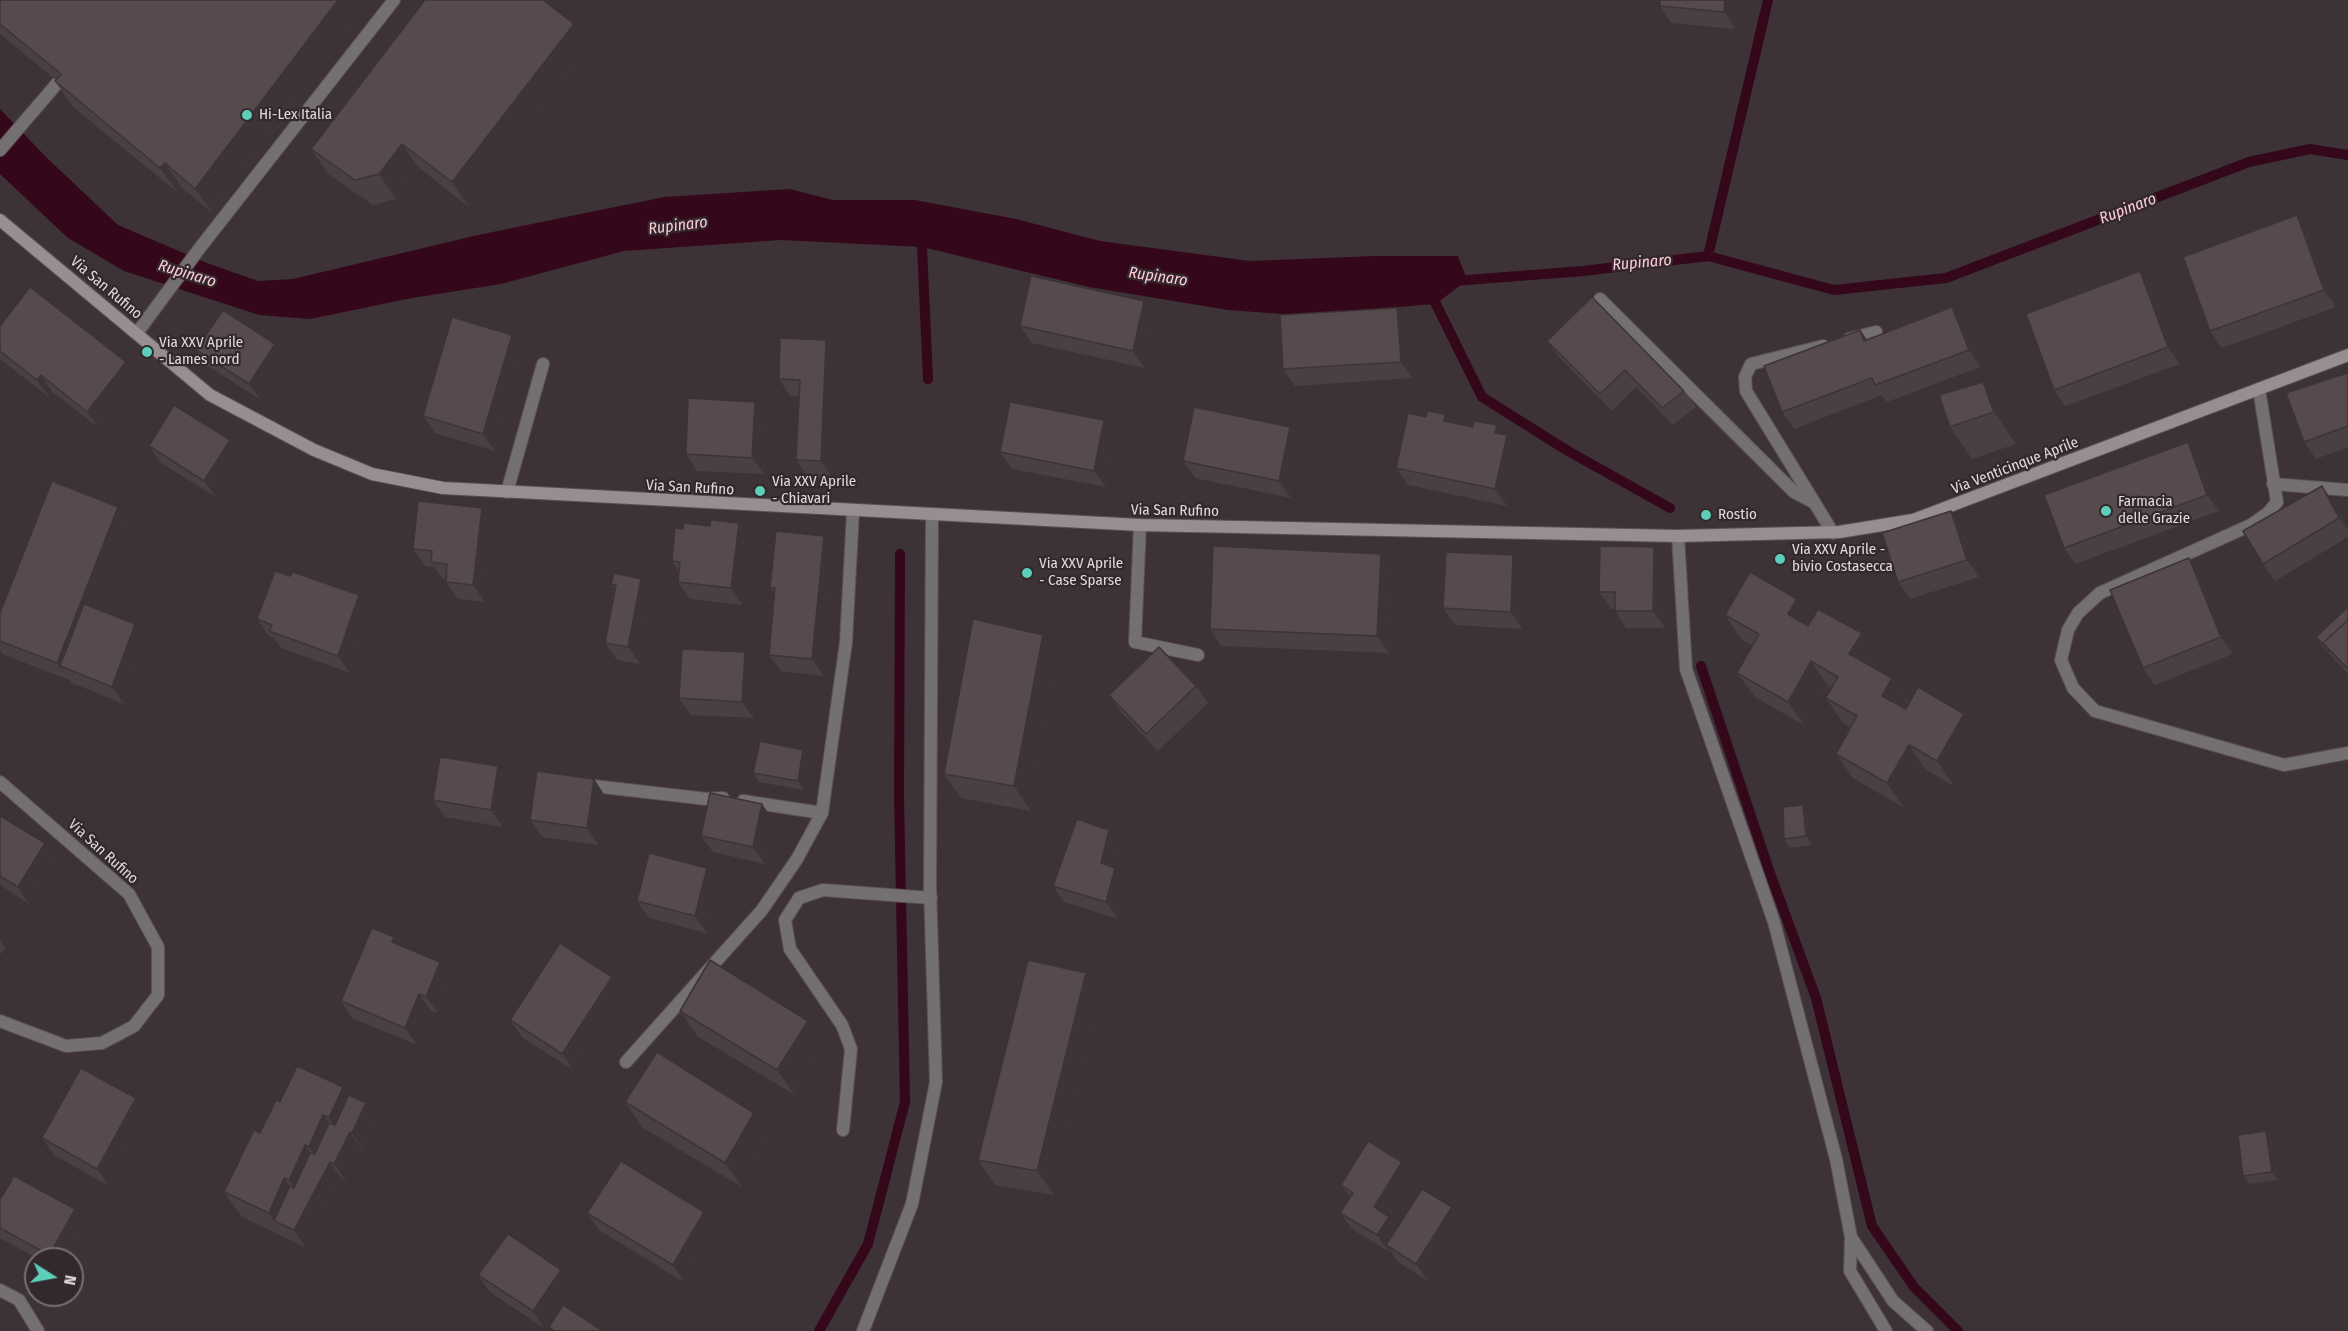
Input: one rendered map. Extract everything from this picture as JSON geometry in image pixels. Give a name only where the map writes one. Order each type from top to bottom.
[{"type":"main road","name":"Via San Rufino","points":[[0,220],[210,395],[314,450],[372,474],[443,488],[1140,525],[1678,536]]},
{"type":"main road","name":"Via Venticinque Aprile","points":[[1678,536],[1833,532],[1913,520],[2348,355]]},
{"type":"street","points":[[136,333],[394,0]]},
{"type":"street","points":[[0,150],[77,60]]},
{"type":"street","points":[[1600,299],[1794,492],[1813,502]]},
{"type":"street","points":[[1833,532],[1746,391],[1745,377],[1751,364],[1876,332]]},
{"type":"street","points":[[507,492],[543,364]]},
{"type":"street","points":[[2259,389],[2277,502],[2268,513],[2252,525],[2100,593],[2078,613],[2068,630],[2061,660],[2073,688],[2095,711],[2284,765],[2348,753]]},
{"type":"street","points":[[2273,484],[2348,489]]},
{"type":"street","points":[[626,1062],[762,910],[797,859],[822,813],[846,642],[853,511]]},
{"type":"street","points":[[863,1331],[912,1204],[936,1082],[931,898],[932,515]]},
{"type":"street","points":[[1140,525],[1135,642],[1198,655]]},
{"type":"street","points":[[1678,536],[1686,669],[1774,922],[1836,1159],[1851,1237],[1850,1271],[1886,1331]]},
{"type":"street","name":"Via San Rufino","points":[[0,782],[129,894],[158,947],[158,995],[134,1026],[102,1043],[66,1046],[0,1021]]},
{"type":"street","points":[[573,784],[707,799],[724,798],[822,813]]},
{"type":"street","points":[[843,1130],[851,1049],[842,1024],[790,949],[785,920],[799,898],[823,890],[931,898]]},
{"type":"street","points":[[1851,1237],[1893,1300],[1927,1331]]},
{"type":"street","points":[[0,1290],[19,1300],[38,1331]]},
{"type":"water","points":[[0,109],[46,157],[118,225],[207,263],[258,281],[293,279],[478,235],[664,197],[790,189],[833,200],[915,200],[1016,219],[1100,241],[1250,261],[1374,256],[1458,256],[1467,280],[1436,304],[1295,315],[1228,310],[1089,287],[922,247],[781,240],[624,251],[501,284],[412,298],[310,319],[259,315],[124,271],[68,238],[0,174]]},
{"type":"building","name":"Hi-Lex Italia","points":[[0,0],[338,0],[195,189],[165,163],[160,168],[55,81],[61,74],[0,24]]},
{"type":"building","points":[[425,0],[543,0],[574,24],[452,182],[402,144],[379,174],[355,180],[311,149]]},
{"type":"building","points":[[1660,0],[1725,0],[1724,12],[1660,6]]},
{"type":"building","points":[[2297,215],[2324,290],[2210,331],[2183,257]]},
{"type":"building","points":[[2140,271],[2168,347],[2054,390],[2026,314]]},
{"type":"building","points":[[1031,276],[1144,301],[1133,351],[1020,326]]},
{"type":"building","points":[[30,287],[126,362],[87,412],[41,375],[37,380],[0,351],[0,326]]},
{"type":"building","points":[[1592,297],[1684,391],[1662,408],[1625,370],[1600,394],[1547,341]]},
{"type":"building","points":[[1952,307],[1969,350],[1875,385],[1872,378],[1782,412],[1764,366],[1860,330],[1864,341]]},
{"type":"building","points":[[1397,308],[1401,362],[1283,369],[1280,315]]},
{"type":"building","points":[[223,310],[275,344],[249,384],[196,350]]},
{"type":"building","points":[[452,317],[512,335],[483,434],[423,416]]},
{"type":"building","points":[[780,338],[826,340],[821,461],[796,460],[800,380],[779,379]]},
{"type":"building","points":[[2348,373],[2348,426],[2304,442],[2286,393]]},
{"type":"building","points":[[1983,382],[1994,412],[1950,427],[1939,395]]},
{"type":"building","points":[[688,398],[755,402],[752,458],[686,454]]},
{"type":"building","points":[[1010,402],[1104,420],[1094,471],[1000,452]]},
{"type":"building","points":[[174,405],[230,440],[204,481],[149,446]]},
{"type":"building","points":[[1194,407],[1290,427],[1279,481],[1183,461]]},
{"type":"building","points":[[1427,411],[1445,414],[1444,421],[1473,427],[1474,421],[1497,425],[1495,433],[1507,435],[1495,489],[1396,468],[1408,413],[1426,417]]},
{"type":"building","points":[[2188,442],[2207,495],[2064,548],[2044,495]]},
{"type":"building","points":[[52,481],[118,507],[57,663],[0,641],[0,613]]},
{"type":"building","points":[[2322,486],[2339,518],[2263,564],[2243,531]]},
{"type":"building","points":[[418,501],[482,508],[473,585],[446,582],[447,564],[431,562],[432,551],[413,549]]},
{"type":"building","points":[[1951,511],[1967,560],[1898,582],[1882,533]]},
{"type":"building","points":[[711,520],[739,523],[731,588],[678,582],[680,562],[672,561],[675,528],[683,529],[684,523],[710,526]]},
{"type":"building","points":[[776,531],[824,536],[812,659],[769,655],[775,588],[770,588]]},
{"type":"building","points":[[1213,546],[1381,554],[1377,636],[1210,629]]},
{"type":"building","points":[[1600,546],[1654,547],[1653,611],[1615,611],[1615,592],[1599,592]]},
{"type":"building","points":[[1446,552],[1513,555],[1511,612],[1443,608]]},
{"type":"building","points":[[2189,558],[2221,637],[2143,668],[2110,590]]},
{"type":"building","points":[[275,571],[290,576],[293,572],[359,595],[338,656],[269,631],[272,625],[257,619]]},
{"type":"building","points":[[1750,572],[1797,599],[1788,614],[1808,626],[1818,609],[1862,633],[1849,654],[1892,678],[1882,696],[1906,709],[1918,687],[1964,714],[1937,761],[1909,745],[1887,783],[1836,754],[1857,716],[1826,698],[1838,677],[1811,661],[1788,702],[1737,673],[1759,634],[1725,615]]},
{"type":"building","points":[[614,573],[641,579],[628,647],[605,643],[616,585],[611,584]]},
{"type":"building","points":[[84,604],[135,624],[112,687],[60,666]]},
{"type":"building","points":[[2348,607],[2348,620],[2323,643],[2329,651],[2316,637]]},
{"type":"building","points":[[973,619],[1043,635],[1014,786],[944,774]]},
{"type":"building","points":[[2348,620],[2348,669],[2323,643]]},
{"type":"building","points":[[1159,647],[1196,686],[1146,734],[1109,695]]},
{"type":"building","points":[[682,649],[745,652],[742,702],[679,698]]},
{"type":"building","points":[[760,741],[803,750],[798,781],[753,773]]},
{"type":"building","points":[[440,757],[498,766],[491,810],[433,800]]},
{"type":"building","points":[[537,771],[594,779],[587,828],[530,820]]},
{"type":"building","points":[[710,793],[762,804],[753,847],[701,836]]},
{"type":"building","points":[[1803,805],[1806,836],[1784,839],[1783,807]]},
{"type":"building","points":[[0,816],[45,843],[18,887],[0,876]]},
{"type":"building","points":[[1077,819],[1109,830],[1101,863],[1115,868],[1106,902],[1053,886]]},
{"type":"building","points":[[649,853],[707,868],[695,916],[637,901]]},
{"type":"building","points":[[372,928],[394,937],[392,942],[440,962],[426,997],[419,994],[405,1028],[341,1001]]},
{"type":"building","points":[[560,943],[612,977],[562,1054],[510,1020]]},
{"type":"building","points":[[710,960],[808,1021],[777,1070],[680,1011]]},
{"type":"building","points":[[1028,960],[1086,973],[1037,1171],[978,1160]]},
{"type":"building","points":[[657,1052],[754,1113],[725,1163],[625,1102]]},
{"type":"building","points":[[297,1066],[343,1087],[329,1118],[323,1115],[309,1147],[305,1145],[289,1180],[284,1178],[269,1213],[224,1192],[254,1130],[260,1133],[276,1100],[280,1102]]},
{"type":"building","points":[[81,1068],[136,1098],[97,1169],[42,1138]]},
{"type":"building","points":[[349,1095],[366,1103],[334,1164],[330,1162],[294,1230],[274,1221],[290,1186],[294,1188],[310,1153],[315,1154],[329,1123],[335,1125]]},
{"type":"building","points":[[2266,1131],[2272,1172],[2243,1176],[2238,1135]]},
{"type":"building","points":[[1368,1141],[1402,1162],[1374,1207],[1389,1217],[1377,1235],[1340,1213],[1353,1193],[1341,1185]]},
{"type":"building","points":[[621,1161],[704,1212],[673,1265],[587,1213]]},
{"type":"building","points":[[14,1176],[75,1209],[54,1247],[34,1247],[0,1228],[0,1196],[2,1197]]},
{"type":"building","points":[[1422,1189],[1452,1207],[1416,1264],[1386,1245]]},
{"type":"building","points":[[508,1234],[561,1270],[533,1311],[478,1275]]},
{"type":"building","points":[[563,1305],[603,1331],[555,1331],[549,1327]]},
{"type":"waterway","points":[[1708,256],[1768,0]]},
{"type":"waterway","name":"Rupinaro","points":[[1454,281],[1583,271],[1708,256],[1834,290],[1946,278],[2249,162],[2310,149],[2348,155]]},
{"type":"waterway","points":[[918,233],[922,247],[928,379]]},
{"type":"waterway","points":[[1430,292],[1482,397],[1568,451],[1670,508]]},
{"type":"waterway","points":[[819,1331],[868,1244],[905,1102],[899,796],[900,554]]},
{"type":"waterway","points":[[1701,666],[1770,873],[1816,998],[1872,1226],[1914,1287],[1958,1331]]},
{"type":"place","name":"Hi-Lex Italia","points":[[247,115]]},
{"type":"place","name":"Via XXV Aprile - Lames nord","points":[[147,352]]},
{"type":"place","name":"Via XXV Aprile - Chiavari","points":[[760,491]]},
{"type":"place","name":"Farmacia delle Grazie","points":[[2106,511]]},
{"type":"place","name":"Rostio","points":[[1706,515]]},
{"type":"place","name":"Via XXV Aprile - bivio Costasecca","points":[[1780,559]]},
{"type":"place","name":"Via XXV Aprile - Case Sparse","points":[[1027,573]]}]
